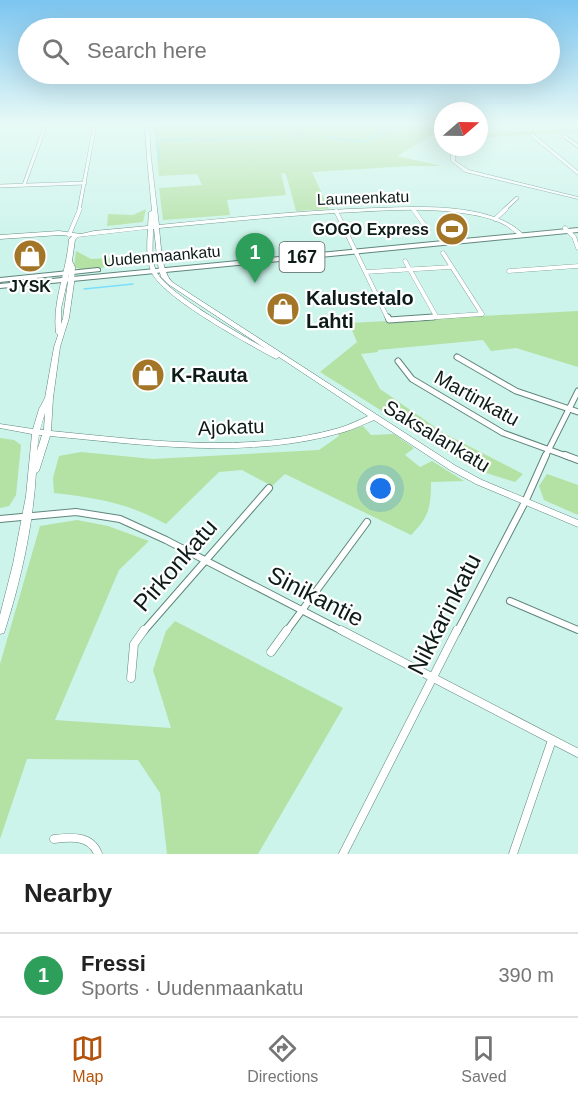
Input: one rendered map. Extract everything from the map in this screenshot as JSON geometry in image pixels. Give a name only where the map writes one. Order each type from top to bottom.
[{"type":"main road","name":"Uudenmaankatu","points":[[0,280],[68,276],[578,228]]},
{"type":"main road","name":"Uudenmaankatu","points":[[0,286],[68,276]]},
{"type":"street","points":[[24,185],[32,164]]},
{"type":"street","points":[[32,481],[47,432],[49,398],[59,333],[66,318],[70,262],[88,164]]},
{"type":"street","points":[[149,164],[154,204],[153,268]]},
{"type":"street","points":[[457,164],[468,171],[578,198]]},
{"type":"street","points":[[567,164],[578,173]]},
{"type":"street","points":[[572,168],[578,168]]},
{"type":"street","points":[[0,186],[85,183]]},
{"type":"street","points":[[495,219],[517,198]]},
{"type":"street","points":[[413,209],[428,230]]},
{"type":"street","name":"Launeenkatu","points":[[0,237],[59,233],[75,235],[95,230],[336,211],[413,209],[448,210],[495,219],[521,234]]},
{"type":"street","points":[[336,211],[389,320],[482,314],[443,253]]},
{"type":"street","points":[[154,226],[162,267]]},
{"type":"street","points":[[567,229],[574,237],[578,248]]},
{"type":"street","points":[[405,261],[436,316]]},
{"type":"street","points":[[509,271],[578,266]]},
{"type":"street","name":"Saksalankatu","points":[[162,267],[170,283],[453,468],[578,524]]},
{"type":"street","points":[[366,272],[451,267]]},
{"type":"street","name":"Saksalankatu","points":[[153,268],[165,286],[198,309],[254,345],[288,362]]},
{"type":"street","points":[[457,357],[516,392],[578,412]]},
{"type":"street","name":"Martinkatu","points":[[398,361],[412,379],[503,433],[578,460]]},
{"type":"street","name":"Nikkarinkatu","points":[[343,854],[525,502],[578,391]]},
{"type":"street","points":[[0,630],[9,604],[26,516],[32,481],[35,430],[42,408],[49,398]]},
{"type":"street","name":"Ajokatu","points":[[0,426],[186,445],[237,445],[311,438],[348,429],[373,417]]},
{"type":"street","name":"Pirkonkatu","points":[[131,678],[134,644],[158,613],[269,488]]},
{"type":"street","name":"Sinikantie","points":[[0,519],[72,513],[106,516],[166,540],[578,753]]},
{"type":"street","points":[[271,652],[367,522]]},
{"type":"street","points":[[510,601],[578,630]]},
{"type":"street","points":[[513,854],[552,740]]},
{"type":"street","points":[[54,839],[70,837],[89,840],[96,845],[98,854]]},
{"type":"green space","points":[[158,164],[432,164],[442,166],[312,172],[329,209],[296,211],[286,174],[281,173],[286,195],[227,200],[230,215],[163,220],[159,188],[202,185],[197,174],[159,176]]},
{"type":"green space","points":[[146,209],[143,222],[107,226],[108,214],[133,215]]},
{"type":"green space","points":[[76,251],[91,259],[130,257],[132,264],[83,270],[74,267]]},
{"type":"green space","points":[[578,311],[578,367],[516,348],[491,351],[483,340],[378,350],[378,352],[361,354],[380,389],[445,434],[523,474],[515,482],[474,469],[320,372],[357,342],[349,323]]},
{"type":"green space","points":[[363,426],[371,435],[394,434],[414,448],[405,455],[420,467],[432,461],[464,481],[431,482],[428,511],[422,523],[411,535],[285,474],[272,486],[242,470],[219,472],[166,524],[139,511],[112,502],[54,493],[53,478],[59,456],[81,452],[153,459],[319,450],[339,436],[338,434]]},
{"type":"green space","points":[[0,438],[14,440],[21,445],[16,495],[9,506],[0,508]]},
{"type":"green space","points":[[547,474],[578,485],[578,515],[544,500],[539,486]]},
{"type":"green space","points":[[77,520],[108,526],[149,541],[119,570],[55,720],[171,728],[153,670],[166,631],[175,621],[343,708],[258,854],[167,854],[160,793],[138,760],[27,759],[0,839],[0,664],[40,526]]},
{"type":"waterway","points":[[84,289],[133,284]]},
{"type":"place","name":"GOGO Express","points":[[452,229]]},
{"type":"place","name":"JYSK","points":[[30,256]]},
{"type":"place","name":"Fressi","points":[[255,283]]},
{"type":"place","name":"Kalustetalo Lahti","points":[[283,309]]},
{"type":"place","name":"K-Rauta","points":[[148,375]]}]
